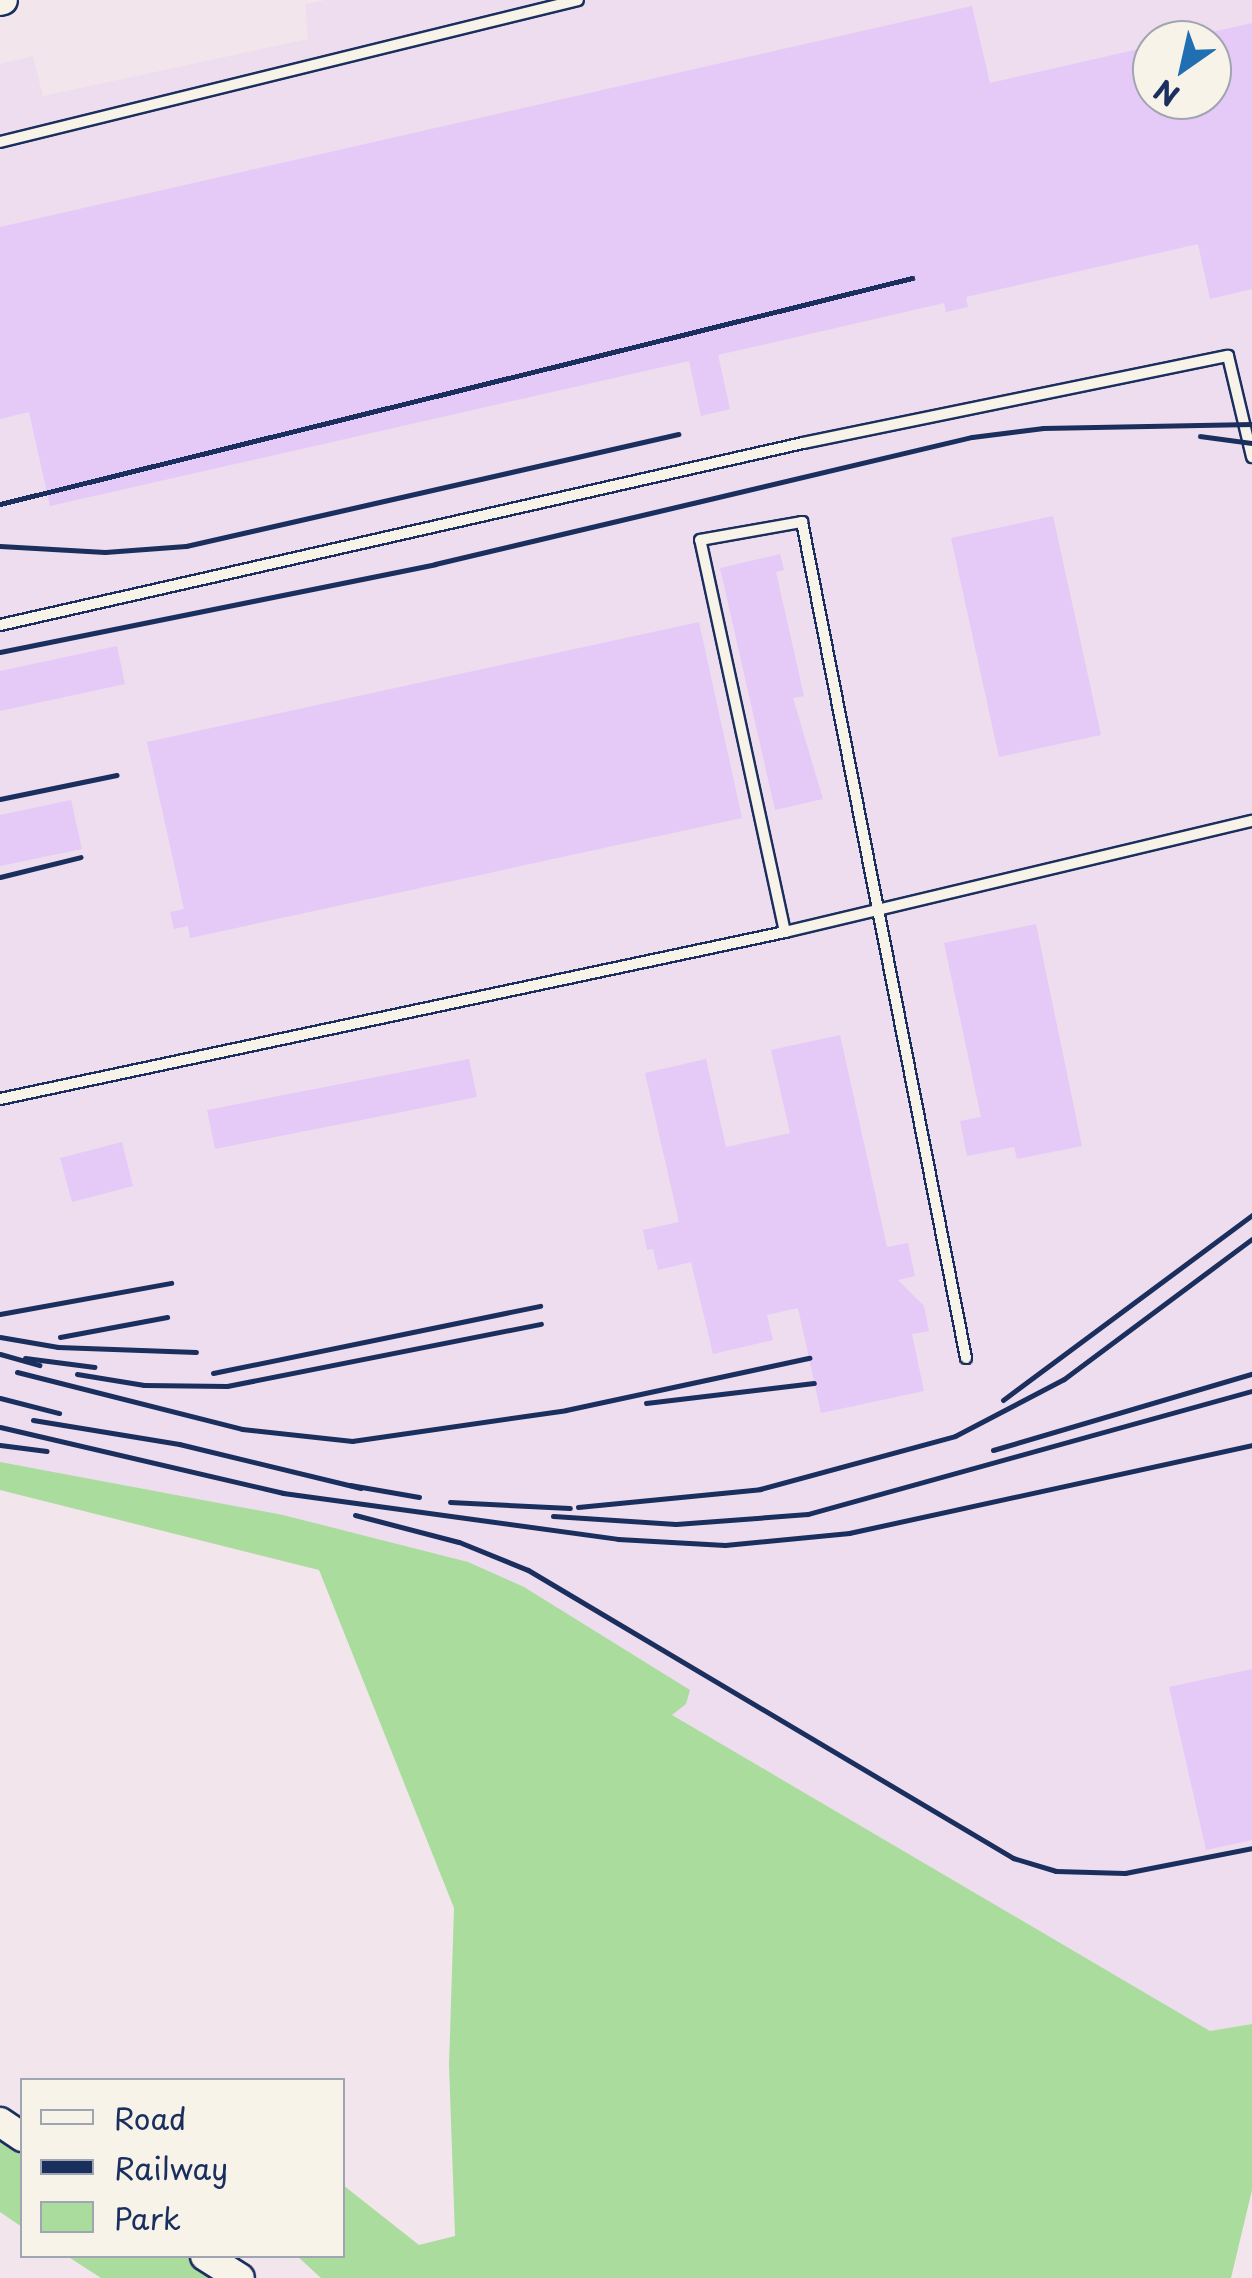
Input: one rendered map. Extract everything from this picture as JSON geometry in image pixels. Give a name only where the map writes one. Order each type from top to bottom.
[{"type":"street","points":[[208,2258],[240,2278]]},
{"type":"lane","points":[[0,142],[578,0]]},
{"type":"lane","points":[[0,625],[804,443],[1228,356],[1252,457]]},
{"type":"lane","points":[[786,932],[700,540],[802,522],[966,1358]]},
{"type":"lane","points":[[0,1099],[786,932],[1252,821]]},
{"type":"shaded area","points":[[325,0],[1252,0],[1252,2024],[1210,2031],[505,1617],[0,1490],[0,64],[33,56],[43,96],[308,39],[305,4]]},
{"type":"green space","points":[[0,1462],[283,1515],[468,1562],[524,1587],[690,1690],[686,1704],[672,1715],[1210,2031],[1252,2024],[1252,2190],[1231,2278],[321,2278],[299,2258],[345,2258],[345,2187],[419,2245],[455,2236],[449,2065],[454,1908],[319,1570],[0,1490]]},
{"type":"green space","points":[[0,2137],[20,2150],[20,2226],[0,2212]]},
{"type":"green space","points":[[70,2258],[188,2258],[220,2278],[101,2278]]},
{"type":"building","points":[[972,6],[990,83],[1132,51],[1132,120],[1232,120],[1232,28],[1252,23],[1252,289],[1210,299],[1198,244],[966,297],[968,307],[946,312],[944,303],[718,355],[730,409],[701,416],[689,361],[50,506],[29,412],[0,419],[0,227]]},
{"type":"building","points":[[1053,516],[1101,735],[999,757],[951,538]]},
{"type":"building","points":[[780,554],[784,570],[776,572],[804,696],[793,698],[823,799],[775,810],[720,568]]},
{"type":"building","points":[[699,622],[742,818],[190,938],[188,926],[174,929],[170,912],[184,909],[147,742]]},
{"type":"building","points":[[117,646],[125,684],[0,711],[0,671]]},
{"type":"building","points":[[71,800],[82,849],[0,866],[0,815]]},
{"type":"building","points":[[1036,924],[1082,1146],[1017,1159],[1014,1147],[967,1156],[960,1121],[981,1117],[944,943]]},
{"type":"building","points":[[840,1035],[887,1247],[908,1243],[915,1276],[898,1280],[924,1306],[929,1331],[912,1334],[924,1391],[821,1413],[798,1308],[767,1315],[773,1340],[713,1354],[691,1262],[658,1270],[653,1249],[647,1250],[643,1230],[679,1222],[645,1073],[706,1059],[726,1147],[790,1133],[771,1050]]},
{"type":"building","points":[[469,1059],[477,1097],[215,1149],[207,1110]]},
{"type":"building","points":[[122,1142],[133,1186],[72,1202],[60,1158]]},
{"type":"building","points":[[1252,1669],[1252,1840],[1206,1850],[1169,1687]]},
{"type":"railway","points":[[0,504],[912,278]]},
{"type":"railway","points":[[0,652],[435,564],[972,437],[1043,428],[1252,424]]},
{"type":"railway","points":[[0,546],[105,552],[186,546],[678,434]]},
{"type":"railway","points":[[1200,436],[1252,443]]},
{"type":"railway","points":[[0,799],[117,775]]},
{"type":"railway","points":[[0,877],[81,857]]},
{"type":"railway","points":[[1003,1400],[1252,1215]]},
{"type":"railway","points":[[578,1507],[760,1489],[955,1436],[1064,1379],[1252,1239]]},
{"type":"railway","points":[[0,1314],[171,1283]]},
{"type":"railway","points":[[213,1373],[540,1306]]},
{"type":"railway","points":[[60,1337],[167,1317]]},
{"type":"railway","points":[[77,1374],[144,1385],[227,1386],[541,1324]]},
{"type":"railway","points":[[0,1337],[58,1347],[196,1352]]},
{"type":"railway","points":[[0,1354],[39,1365]]},
{"type":"railway","points":[[25,1358],[94,1367]]},
{"type":"railway","points":[[17,1372],[242,1429],[352,1441],[566,1410],[809,1358]]},
{"type":"railway","points":[[993,1450],[1252,1374]]},
{"type":"railway","points":[[646,1403],[814,1383]]},
{"type":"railway","points":[[553,1516],[676,1524],[808,1514],[1252,1391]]},
{"type":"railway","points":[[0,1398],[59,1413]]},
{"type":"railway","points":[[33,1420],[179,1444],[361,1488]]},
{"type":"railway","points":[[0,1427],[283,1493],[618,1539],[725,1545],[849,1533],[1252,1445]]},
{"type":"railway","points":[[0,1445],[47,1451]]},
{"type":"railway","points":[[350,1485],[419,1497]]},
{"type":"railway","points":[[450,1502],[570,1508]]},
{"type":"railway","points":[[355,1515],[459,1542],[528,1570],[1013,1858],[1056,1871],[1125,1873],[1252,1848]]}]
